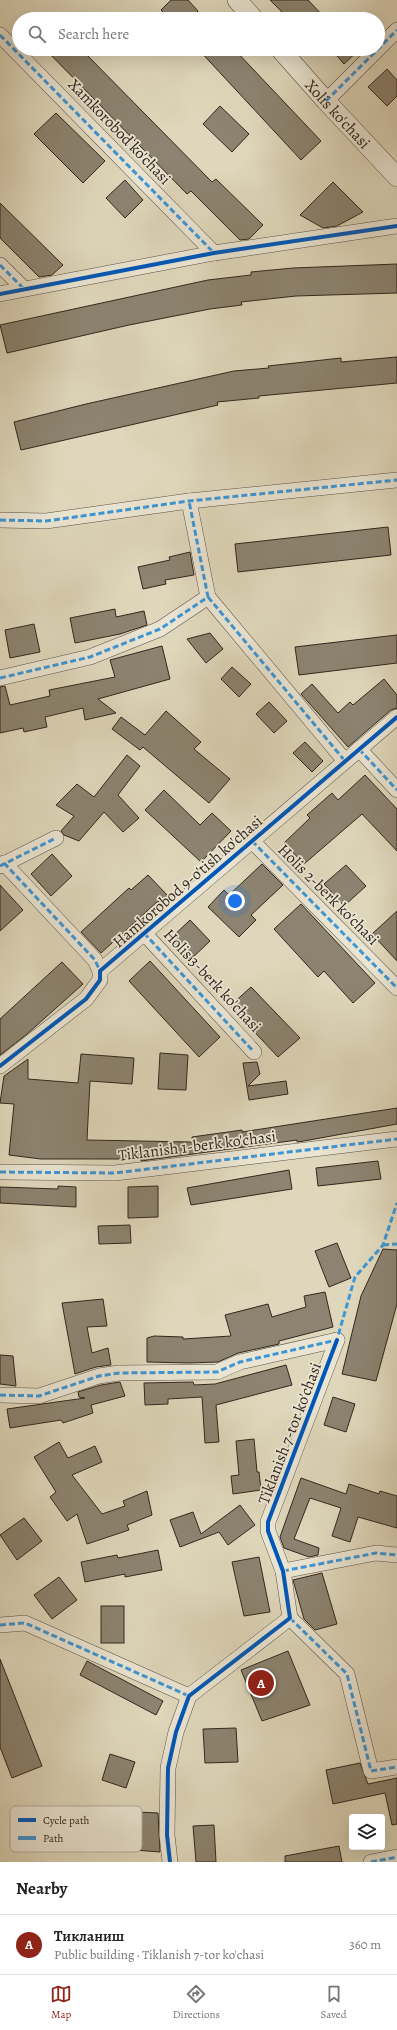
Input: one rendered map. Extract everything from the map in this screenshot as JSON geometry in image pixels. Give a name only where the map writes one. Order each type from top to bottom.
[{"type":"street","points":[[237,0],[248,12]]},
{"type":"street","points":[[385,42],[397,30]]},
{"type":"street","name":"Xamkorobod ko'chasi","points":[[0,35],[12,47]]},
{"type":"street","name":"Xamkorobod ko'chasi","points":[[21,56],[214,253]]},
{"type":"street","name":"Xolis ko'chasi","points":[[286,56],[326,102],[397,177]]},
{"type":"street","points":[[326,102],[371,56]]},
{"type":"street","points":[[0,294],[214,253],[397,226]]},
{"type":"street","points":[[0,265],[24,289]]},
{"type":"street","points":[[0,520],[46,521],[189,501],[397,480]]},
{"type":"street","points":[[189,501],[208,597],[345,761]]},
{"type":"street","points":[[0,678],[90,657],[160,629],[208,597]]},
{"type":"street","name":"Hamkorobod 9-o'tish ko'chasi","points":[[0,1066],[86,999],[100,980],[100,971],[397,717]]},
{"type":"street","points":[[359,749],[397,790]]},
{"type":"street","points":[[56,838],[2,864],[94,960],[100,971]]},
{"type":"street","name":"Holis 2-berk ko'chasi","points":[[252,841],[397,988]]},
{"type":"street","name":"Holis 3-berk ko'chasi","points":[[144,933],[254,1052]]},
{"type":"street","name":"Tiklanish 1-berk ko'chasi","points":[[0,1172],[115,1173],[397,1139]]},
{"type":"street","name":"Tiklanish 7-tor ko'chasi","points":[[0,1395],[39,1396],[99,1376],[119,1373],[217,1372],[240,1362],[337,1340],[268,1522],[268,1531],[283,1571],[290,1618]]},
{"type":"street","points":[[283,1571],[376,1553],[397,1555]]},
{"type":"street","points":[[170,1862],[167,1835],[168,1768],[176,1732],[189,1696],[290,1618],[347,1674],[371,1771],[397,1767]]},
{"type":"street","points":[[0,1625],[25,1623],[189,1696]]},
{"type":"street","points":[[371,1862],[397,1857]]},
{"type":"building","points":[[171,0],[188,0],[198,11],[163,12],[161,10]]},
{"type":"building","points":[[270,0],[308,0],[319,12],[282,12]]},
{"type":"building","points":[[52,56],[88,56],[212,182],[216,179],[263,225],[249,239],[240,240],[191,191],[187,194]]},
{"type":"building","points":[[204,56],[241,56],[321,141],[301,160]]},
{"type":"building","points":[[337,56],[353,56],[344,64]]},
{"type":"building","points":[[387,69],[397,80],[397,96],[387,106],[368,87]]},
{"type":"building","points":[[220,106],[249,134],[232,152],[203,124]]},
{"type":"building","points":[[56,113],[105,161],[83,183],[34,134]]},
{"type":"building","points":[[125,180],[143,200],[125,218],[106,198]]},
{"type":"building","points":[[333,182],[363,212],[337,226],[323,228],[300,215]]},
{"type":"building","points":[[0,203],[63,265],[52,275],[39,277],[0,238]]},
{"type":"building","points":[[397,264],[397,293],[296,296],[241,302],[242,305],[210,309],[129,325],[7,353],[0,325],[208,280],[251,275],[251,272],[293,268]]},
{"type":"building","points":[[397,357],[397,383],[259,396],[259,398],[217,402],[218,405],[21,450],[14,422],[86,404],[234,371],[269,368],[268,366],[341,358],[341,362]]},
{"type":"building","points":[[388,527],[391,555],[238,572],[235,544]]},
{"type":"building","points":[[190,552],[194,575],[165,580],[166,584],[143,589],[138,567],[170,560],[169,557]]},
{"type":"building","points":[[115,609],[116,617],[144,611],[147,625],[120,634],[75,643],[70,618]]},
{"type":"building","points":[[34,624],[40,652],[10,658],[5,630]]},
{"type":"building","points":[[210,633],[223,649],[206,663],[187,639]]},
{"type":"building","points":[[397,635],[397,663],[299,675],[295,647]]},
{"type":"building","points":[[162,646],[170,679],[98,699],[116,713],[85,720],[83,708],[45,717],[47,727],[24,732],[23,728],[0,733],[0,687],[5,686],[10,705],[50,696],[49,690],[115,677],[110,660]]},
{"type":"building","points":[[232,667],[251,684],[239,697],[221,679]]},
{"type":"building","points":[[384,679],[397,695],[397,708],[391,710],[348,747],[301,694],[312,684],[338,713],[350,702],[353,705]]},
{"type":"building","points":[[269,702],[287,721],[274,733],[256,714]]},
{"type":"building","points":[[166,711],[201,742],[194,749],[230,779],[209,803],[143,747],[140,750],[112,729],[121,717],[145,735]]},
{"type":"building","points":[[305,742],[323,761],[312,772],[293,753]]},
{"type":"building","points":[[127,755],[140,766],[118,795],[139,818],[123,832],[104,812],[79,841],[64,835],[61,831],[74,816],[56,805],[77,784],[94,797]]},
{"type":"building","points":[[365,775],[397,809],[397,851],[362,814],[304,864],[284,843],[310,818],[307,815],[332,793],[338,800]]},
{"type":"building","points":[[164,790],[200,825],[212,813],[231,831],[201,862],[145,810]]},
{"type":"building","points":[[52,854],[72,876],[51,896],[31,874]]},
{"type":"building","points":[[262,864],[283,885],[251,915],[256,920],[239,937],[208,907],[224,890],[229,895]]},
{"type":"building","points":[[346,865],[366,886],[344,906],[324,884]]},
{"type":"building","points":[[148,875],[168,896],[160,904],[158,901],[101,953],[81,932],[129,888],[131,890]]},
{"type":"building","points":[[0,885],[23,910],[0,931]]},
{"type":"building","points":[[301,904],[375,983],[353,1003],[324,971],[318,977],[274,929]]},
{"type":"building","points":[[397,911],[397,961],[372,934]]},
{"type":"building","points":[[190,920],[210,941],[189,961],[169,940]]},
{"type":"building","points":[[150,961],[220,1037],[199,1057],[129,981]]},
{"type":"building","points":[[62,962],[83,984],[27,1034],[0,1055],[0,1019]]},
{"type":"building","points":[[251,987],[300,1038],[278,1057],[230,1006]]},
{"type":"building","points":[[160,1053],[188,1055],[186,1090],[158,1089]]},
{"type":"building","points":[[81,1054],[134,1058],[132,1084],[90,1081],[87,1140],[192,1142],[192,1137],[242,1130],[242,1132],[397,1108],[397,1124],[304,1141],[297,1142],[297,1140],[141,1161],[141,1159],[41,1159],[9,1155],[14,1104],[0,1103],[4,1076],[28,1059],[28,1079],[78,1083]]},
{"type":"building","points":[[257,1062],[260,1074],[248,1086],[286,1081],[288,1094],[249,1100],[243,1063]]},
{"type":"building","points":[[378,1161],[381,1179],[318,1186],[316,1168]]},
{"type":"building","points":[[289,1170],[292,1189],[191,1205],[187,1188]]},
{"type":"building","points":[[58,1186],[76,1187],[76,1207],[0,1203],[0,1187],[58,1189]]},
{"type":"building","points":[[158,1186],[158,1217],[128,1218],[128,1187]]},
{"type":"building","points":[[130,1225],[131,1243],[99,1244],[98,1226]]},
{"type":"building","points":[[337,1243],[351,1278],[329,1287],[315,1251]]},
{"type":"building","points":[[383,1249],[397,1250],[397,1304],[376,1381],[342,1374],[361,1296]]},
{"type":"building","points":[[325,1292],[333,1327],[279,1341],[279,1344],[238,1353],[218,1362],[147,1362],[147,1338],[154,1336],[183,1337],[183,1339],[231,1336],[225,1315],[268,1304],[272,1317],[306,1307],[304,1296]]},
{"type":"building","points":[[103,1299],[107,1326],[87,1327],[92,1353],[108,1348],[111,1365],[96,1367],[75,1374],[62,1303]]},
{"type":"building","points":[[0,1355],[13,1356],[16,1386],[0,1384]]},
{"type":"building","points":[[286,1365],[292,1385],[216,1405],[219,1442],[205,1443],[202,1397],[168,1399],[168,1404],[145,1405],[144,1383],[193,1382],[194,1385],[215,1384]]},
{"type":"building","points":[[120,1382],[125,1396],[91,1405],[93,1413],[63,1423],[61,1420],[10,1428],[7,1409],[85,1398],[79,1397],[78,1392],[101,1385]]},
{"type":"building","points":[[333,1397],[355,1404],[346,1432],[324,1425]]},
{"type":"building","points":[[254,1439],[257,1472],[259,1472],[261,1490],[233,1494],[231,1476],[239,1475],[236,1441]]},
{"type":"building","points":[[59,1442],[68,1458],[95,1446],[102,1462],[72,1475],[102,1514],[125,1506],[123,1501],[147,1491],[152,1515],[127,1525],[129,1530],[87,1544],[77,1514],[67,1521],[50,1497],[56,1492],[34,1457]]},
{"type":"building","points":[[301,1478],[346,1494],[349,1484],[379,1494],[380,1491],[397,1496],[397,1528],[358,1517],[350,1542],[332,1536],[341,1508],[310,1498],[294,1539],[319,1548],[318,1555],[309,1557],[284,1548],[280,1537]]},
{"type":"building","points":[[240,1505],[255,1525],[228,1545],[219,1532],[180,1547],[170,1520],[193,1512],[201,1534]]},
{"type":"building","points":[[24,1518],[42,1541],[17,1560],[0,1535]]},
{"type":"building","points":[[158,1550],[162,1570],[125,1577],[125,1574],[85,1582],[81,1562],[117,1555],[118,1558]]},
{"type":"building","points":[[259,1557],[270,1612],[244,1616],[232,1562]]},
{"type":"building","points":[[322,1573],[337,1624],[315,1630],[304,1619],[293,1580]]},
{"type":"building","points":[[59,1577],[77,1600],[52,1619],[34,1595]]},
{"type":"building","points":[[101,1606],[124,1606],[124,1643],[101,1643]]},
{"type":"building","points":[[288,1651],[310,1705],[262,1721],[241,1670]]},
{"type":"building","points":[[0,1659],[42,1766],[12,1778],[0,1747]]},
{"type":"building","points":[[87,1661],[163,1701],[156,1715],[80,1675]]},
{"type":"building","points":[[236,1728],[238,1762],[205,1763],[203,1729]]},
{"type":"building","points":[[110,1754],[135,1762],[126,1788],[102,1780]]},
{"type":"building","points":[[360,1763],[368,1784],[397,1778],[397,1824],[392,1825],[385,1793],[333,1804],[326,1770]]},
{"type":"building","points":[[142,1812],[158,1813],[160,1852],[142,1851]]},
{"type":"building","points":[[214,1825],[216,1862],[196,1862],[193,1826]]},
{"type":"building","points":[[339,1846],[342,1862],[285,1862],[285,1856]]},
{"type":"marked path","points":[[385,42],[397,30]]},
{"type":"marked path","points":[[0,35],[12,47]]},
{"type":"marked path","points":[[21,56],[214,253]]},
{"type":"marked path","points":[[326,101],[371,56]]},
{"type":"marked path","points":[[0,265],[24,289]]},
{"type":"marked path","points":[[0,520],[46,521],[189,501],[397,480]]},
{"type":"marked path","points":[[0,678],[90,657],[160,629],[208,597],[189,501]]},
{"type":"marked path","points":[[208,597],[345,761]]},
{"type":"marked path","points":[[359,749],[397,790]]},
{"type":"marked path","points":[[0,866],[56,838]]},
{"type":"marked path","points":[[252,841],[397,988]]},
{"type":"marked path","points":[[4,863],[95,960],[100,971]]},
{"type":"marked path","points":[[144,933],[254,1052]]},
{"type":"marked path","points":[[0,1172],[115,1173],[397,1139]]},
{"type":"marked path","points":[[336,1343],[355,1277],[383,1245],[397,1203]]},
{"type":"marked path","points":[[383,1245],[397,1244]]},
{"type":"marked path","points":[[0,1395],[39,1396],[99,1376],[119,1373],[217,1372],[240,1362],[337,1340]]},
{"type":"marked path","points":[[283,1571],[376,1553],[397,1555]]},
{"type":"marked path","points":[[290,1618],[347,1674],[371,1771],[397,1767]]},
{"type":"marked path","points":[[0,1625],[25,1623],[189,1696]]},
{"type":"marked path","points":[[371,1862],[397,1857]]},
{"type":"cycle path","points":[[0,294],[214,253],[397,226]]},
{"type":"cycle path","points":[[0,1066],[86,999],[100,980],[100,971],[397,717]]},
{"type":"cycle path","points":[[170,1862],[167,1835],[168,1768],[176,1732],[189,1696],[290,1618],[283,1571],[268,1531],[268,1522],[337,1340]]},
{"type":"place","name":"Тикланиш","points":[[261,1683]]}]
